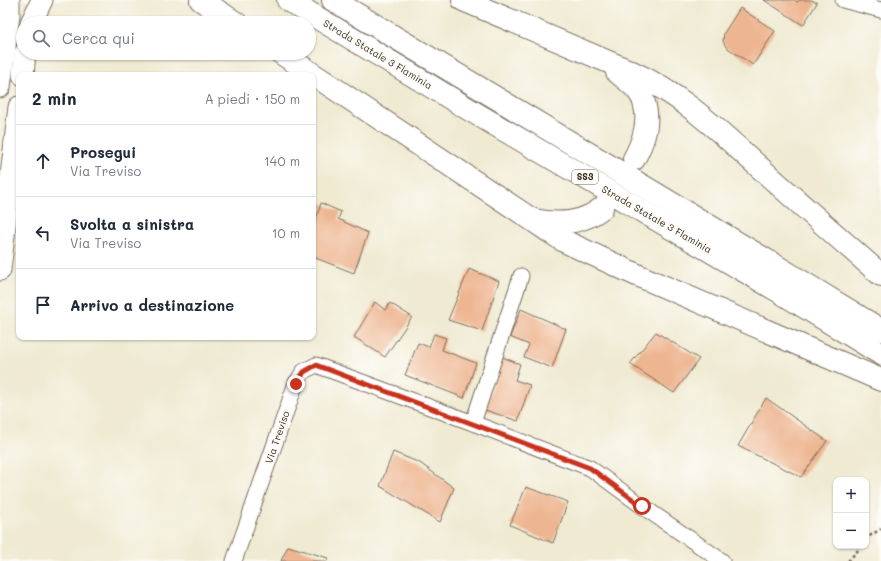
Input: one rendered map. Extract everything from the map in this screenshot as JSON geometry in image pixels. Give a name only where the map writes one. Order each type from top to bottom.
[{"type":"highway","points":[[201,0],[225,16]]},
{"type":"highway","name":"Strada Statale 3 Flaminia","points":[[288,0],[314,16]]},
{"type":"highway","name":"Strada Statale 3 Flaminia","points":[[333,0],[881,330]]},
{"type":"highway","points":[[463,0],[601,59],[663,88],[711,124],[881,275]]},
{"type":"highway","name":"Strada Statale 3 Flaminia","points":[[316,17],[470,110],[780,292],[881,354]]},
{"type":"highway","points":[[601,59],[634,87],[644,100],[647,118],[646,127],[643,142],[634,159]]},
{"type":"highway","points":[[292,60],[310,72]]},
{"type":"highway","points":[[316,76],[564,241],[637,275],[881,380]]},
{"type":"highway","points":[[531,219],[547,223],[573,222],[581,220],[602,208]]},
{"type":"main road","points":[[0,87],[9,15],[9,0]]},
{"type":"main road","points":[[34,16],[42,0]]},
{"type":"main road","points":[[23,72],[24,60]]},
{"type":"main road","points":[[0,270],[16,133]]},
{"type":"street","points":[[843,0],[881,10]]},
{"type":"street","points":[[473,424],[521,276]]},
{"type":"street","name":"Via Treviso","points":[[234,561],[296,384],[304,372],[316,365],[590,468],[722,561]]},
{"type":"path","points":[[869,537],[881,529]]},
{"type":"path","points":[[848,561],[859,549]]},
{"type":"building","points":[[764,0],[794,0],[797,2],[799,0],[812,0],[817,3],[803,25]]},
{"type":"building","points":[[740,8],[775,31],[753,65],[726,47],[723,41],[724,33]]},
{"type":"building","points":[[321,203],[341,212],[338,219],[368,233],[354,273],[316,258],[316,219]]},
{"type":"building","points":[[469,269],[499,281],[482,331],[448,320]]},
{"type":"building","points":[[375,302],[385,310],[390,303],[412,317],[385,357],[354,337]]},
{"type":"building","points":[[521,309],[566,329],[552,368],[524,357],[529,345],[510,337]]},
{"type":"building","points":[[656,332],[699,359],[674,393],[630,364]]},
{"type":"building","points":[[434,334],[446,338],[442,350],[476,363],[464,398],[405,375],[418,343],[429,347]]},
{"type":"building","points":[[502,357],[520,364],[515,380],[530,385],[518,421],[485,410]]},
{"type":"building","points":[[766,398],[827,441],[801,477],[738,446]]},
{"type":"building","points":[[393,452],[420,463],[454,488],[440,522],[380,486]]},
{"type":"building","points":[[526,487],[568,502],[553,543],[510,525]]},
{"type":"building","points":[[288,546],[328,558],[327,561],[281,561]]},
{"type":"route","points":[[296,384],[304,372],[316,365],[590,468],[642,506]]}]
